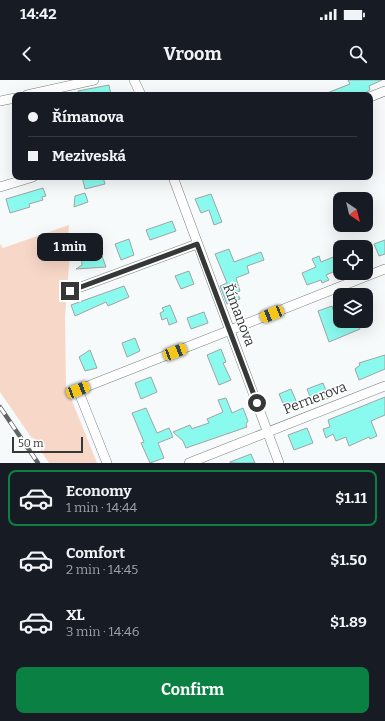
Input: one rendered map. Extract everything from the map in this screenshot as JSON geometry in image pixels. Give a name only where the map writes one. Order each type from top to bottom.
[{"type":"street","points":[[40,92],[94,80]]},
{"type":"street","points":[[134,80],[140,92]]},
{"type":"street","points":[[373,96],[385,91]]},
{"type":"street","points":[[0,101],[12,99]]},
{"type":"street","points":[[0,187],[22,180]]},
{"type":"street","name":"Římanova","points":[[175,180],[197,244],[279,463]]},
{"type":"street","points":[[70,291],[197,244]]},
{"type":"street","points":[[106,463],[78,390],[385,269]]},
{"type":"street","name":"Pernerova","points":[[189,463],[385,386]]},
{"type":"shaded area","points":[[69,225],[68,239],[71,239],[65,317],[66,386],[97,463],[49,463],[0,392],[0,244],[3,248]]},
{"type":"building","points":[[348,80],[382,80],[369,86],[370,90],[366,92],[330,92],[350,84]]},
{"type":"building","points":[[109,85],[110,92],[78,92]]},
{"type":"building","points":[[83,180],[104,180],[105,184],[85,189]]},
{"type":"building","points":[[43,188],[46,196],[42,197],[43,200],[29,204],[30,207],[10,213],[6,199]]},
{"type":"building","points":[[85,193],[88,202],[74,207],[75,196]]},
{"type":"building","points":[[211,194],[222,222],[214,225],[209,210],[201,213],[195,199]]},
{"type":"building","points":[[172,221],[176,231],[150,240],[146,230]]},
{"type":"building","points":[[129,239],[134,255],[121,260],[115,244]]},
{"type":"building","points":[[385,240],[385,254],[379,256],[374,244]]},
{"type":"building","points":[[229,249],[234,262],[261,252],[264,260],[247,266],[249,273],[236,278],[240,291],[237,292],[240,299],[227,304],[220,286],[227,283],[215,254]]},
{"type":"building","points":[[81,255],[93,255],[93,260],[102,256],[106,267],[76,269],[82,265]]},
{"type":"building","points":[[319,256],[321,262],[333,257],[333,272],[326,275],[329,280],[322,283],[321,280],[307,285],[302,273],[316,267],[312,259]]},
{"type":"building","points":[[189,271],[194,284],[181,289],[175,276]]},
{"type":"building","points":[[124,286],[129,297],[108,306],[106,302],[75,316],[71,305]]},
{"type":"building","points":[[170,305],[177,322],[169,325],[167,318],[162,320],[160,313],[164,311],[162,308]]},
{"type":"building","points":[[332,306],[333,328],[360,329],[329,342],[318,311]]},
{"type":"building","points":[[204,312],[208,323],[191,329],[187,318]]},
{"type":"building","points":[[135,338],[140,351],[127,357],[122,343]]},
{"type":"building","points":[[221,349],[226,362],[223,363],[231,380],[219,385],[207,355]]},
{"type":"building","points":[[90,350],[97,368],[85,371],[79,357]]},
{"type":"building","points":[[385,355],[385,369],[359,380],[355,369],[360,365],[359,363]]},
{"type":"building","points":[[151,377],[157,392],[141,399],[135,383]]},
{"type":"building","points":[[323,383],[329,398],[313,404],[307,389]]},
{"type":"building","points":[[291,389],[297,403],[285,408],[279,394]]},
{"type":"building","points":[[385,397],[385,415],[371,421],[377,436],[370,439],[369,437],[349,446],[346,437],[336,441],[333,434],[326,438],[323,429],[330,427],[328,420]]},
{"type":"building","points":[[226,398],[232,413],[243,408],[248,421],[246,424],[247,427],[186,448],[183,441],[173,432],[190,425],[192,429],[209,423],[207,419],[223,412],[218,400]]},
{"type":"building","points":[[146,408],[157,433],[169,428],[173,437],[158,443],[164,458],[150,463],[141,443],[144,442],[132,413]]},
{"type":"building","points":[[307,428],[313,443],[294,450],[288,435]]},
{"type":"building","points":[[251,454],[255,463],[230,463],[230,462]]},
{"type":"railway","points":[[0,407],[38,463]]},
{"type":"route","points":[[70,291],[197,244],[257,403]]}]
